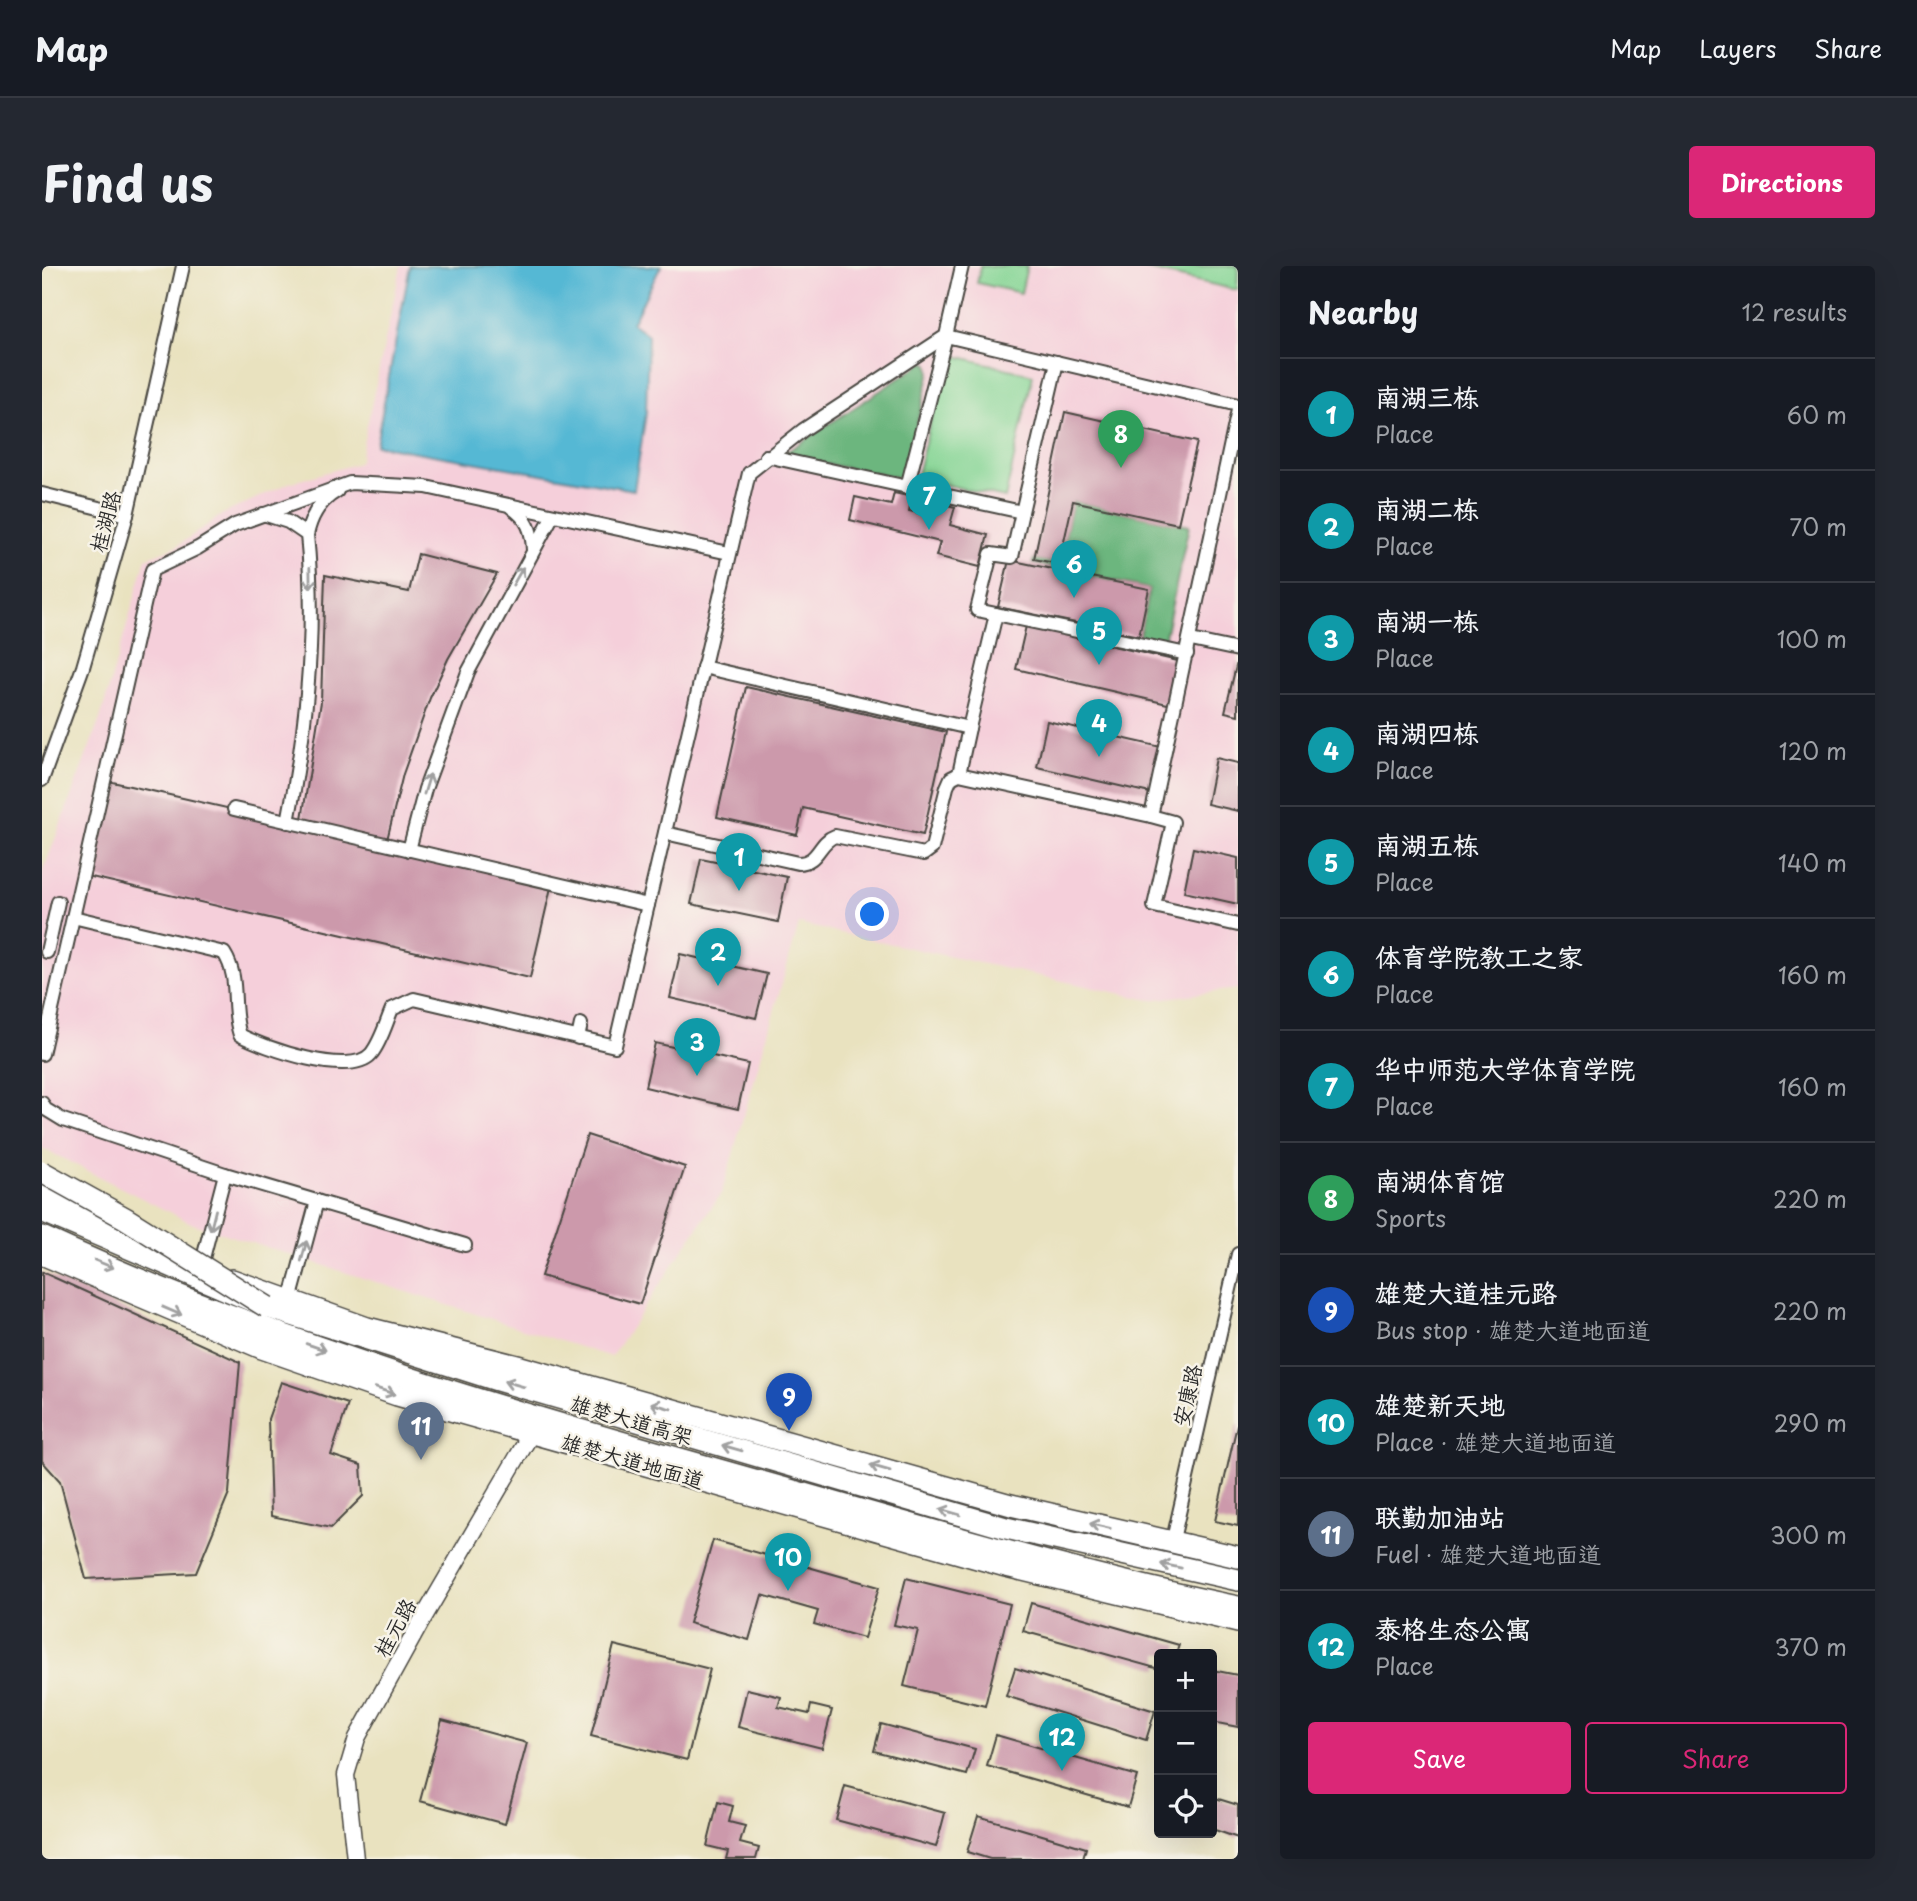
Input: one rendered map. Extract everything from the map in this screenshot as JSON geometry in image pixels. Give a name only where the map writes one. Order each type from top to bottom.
[{"type":"main road","points":[[42,1172],[125,1218],[267,1307]]},
{"type":"main road","points":[[42,1195],[86,1217],[201,1266],[367,1328],[522,1367],[1011,1505],[1238,1557]]},
{"type":"main road","name":"雄楚大道高架","points":[[42,1210],[267,1307],[510,1384],[1006,1528],[1238,1580]]},
{"type":"main road","name":"雄楚大道高架","points":[[42,1237],[266,1330],[482,1403],[1003,1550],[1238,1610]]},
{"type":"main road","name":"雄楚大道地面道","points":[[42,1254],[262,1348],[397,1395],[1002,1565],[1238,1622]]},
{"type":"street","name":"桂湖路","points":[[42,780],[83,667],[127,514],[183,266]]},
{"type":"street","points":[[907,487],[962,266]]},
{"type":"street","points":[[73,917],[224,953],[234,970],[234,1016],[240,1035],[262,1046],[334,1063],[354,1064],[370,1055],[391,1009],[414,999],[615,1046],[749,473],[766,456],[946,336],[1238,407],[1191,640],[1151,816]]},
{"type":"street","points":[[1057,362],[1012,557],[991,554],[977,610],[1187,654]]},
{"type":"street","points":[[766,456],[1022,512]]},
{"type":"street","points":[[42,1054],[152,570],[198,548],[235,525],[350,483],[426,487],[729,552]]},
{"type":"street","points":[[288,822],[298,772],[309,681],[311,571],[307,535],[310,520],[327,497],[350,483]]},
{"type":"street","points":[[42,494],[127,514]]},
{"type":"street","points":[[510,506],[522,514],[532,531],[533,551]]},
{"type":"street","points":[[263,514],[288,522],[307,535]]},
{"type":"street","points":[[409,850],[425,789],[456,701],[496,617],[553,515]]},
{"type":"street","points":[[959,774],[996,614]]},
{"type":"street","points":[[1191,640],[1238,650]]},
{"type":"street","points":[[703,667],[969,728]]},
{"type":"street","points":[[665,833],[798,863],[814,858],[827,841],[835,836],[924,854],[932,848],[947,787],[951,778],[959,774],[1173,822],[1154,906],[1238,925]]},
{"type":"street","points":[[234,809],[648,905]]},
{"type":"street","points":[[58,902],[44,952],[64,957]]},
{"type":"street","points":[[578,1038],[581,1024]]},
{"type":"street","points":[[42,1103],[45,1109],[63,1121],[225,1174],[465,1245]]},
{"type":"street","points":[[201,1266],[225,1174]]},
{"type":"street","points":[[290,1301],[317,1201]]},
{"type":"street","name":"安康路","points":[[1172,1544],[1238,1254]]},
{"type":"street","name":"桂元路","points":[[355,1859],[346,1775],[357,1738],[532,1432]]},
{"type":"shaded area","points":[[401,266],[1238,266],[1238,989],[1150,1000],[799,924],[722,1192],[611,1357],[193,1224],[42,1148],[42,874],[100,719],[146,558],[177,546],[223,514],[289,483],[359,463]]},
{"type":"green space","points":[[981,266],[1027,266],[1021,293],[977,283]]},
{"type":"green space","points":[[1131,266],[1238,266],[1237,290]]},
{"type":"green space","points":[[948,354],[1033,375],[1005,498],[916,478]]},
{"type":"green space","points":[[924,362],[929,364],[930,372],[904,475],[900,478],[788,457],[785,453]]},
{"type":"green space","points":[[1073,501],[1189,526],[1164,641],[1139,636],[1149,589],[1033,563],[1034,559],[1059,564]]},
{"type":"water","points":[[410,266],[661,266],[632,323],[648,335],[646,413],[634,490],[376,445]]},
{"type":"building","points":[[1065,412],[1197,442],[1178,524],[1073,501],[1059,564],[1034,559]]},
{"type":"building","points":[[894,493],[912,497],[909,511],[923,514],[927,500],[955,507],[950,525],[988,535],[980,567],[936,556],[940,542],[850,520],[855,497],[891,505]]},
{"type":"building","points":[[418,554],[497,574],[448,659],[430,698],[403,774],[386,844],[552,883],[530,978],[87,876],[108,781],[301,825],[321,702],[325,575],[409,592]]},
{"type":"building","points":[[1009,560],[1149,589],[1139,636],[998,607]]},
{"type":"building","points":[[1026,626],[1182,662],[1172,705],[1016,669]]},
{"type":"building","points":[[1238,663],[1238,715],[1225,712]]},
{"type":"building","points":[[746,687],[946,732],[923,835],[803,808],[797,835],[717,817]]},
{"type":"building","points":[[1047,721],[1161,747],[1150,793],[1037,767]]},
{"type":"building","points":[[1216,758],[1238,763],[1238,811],[1207,804]]},
{"type":"building","points":[[1193,848],[1238,858],[1238,904],[1184,892]]},
{"type":"building","points":[[701,859],[787,877],[778,922],[691,904]]},
{"type":"building","points":[[680,954],[767,974],[756,1018],[670,998]]},
{"type":"building","points":[[655,1043],[748,1064],[738,1109],[645,1087]]},
{"type":"building","points":[[587,1135],[685,1167],[640,1304],[541,1276]]},
{"type":"building","points":[[42,1272],[240,1362],[229,1493],[196,1573],[86,1579],[60,1481],[42,1461]]},
{"type":"building","points":[[281,1382],[348,1404],[331,1455],[361,1465],[363,1496],[331,1528],[271,1516],[268,1419]]},
{"type":"building","points":[[1238,1425],[1238,1526],[1215,1521]]},
{"type":"building","points":[[713,1540],[879,1587],[864,1638],[814,1624],[818,1611],[762,1595],[749,1640],[689,1623]]},
{"type":"building","points":[[906,1578],[1010,1604],[985,1706],[904,1686],[918,1630],[894,1625]]},
{"type":"building","points":[[1031,1603],[1179,1645],[1178,1649],[1154,1649],[1154,1668],[1023,1631]]},
{"type":"building","points":[[614,1645],[710,1669],[687,1760],[591,1736]]},
{"type":"building","points":[[1015,1668],[1154,1711],[1154,1714],[1146,1740],[1006,1696]]},
{"type":"building","points":[[1217,1671],[1238,1675],[1238,1727],[1217,1723]]},
{"type":"building","points":[[747,1689],[781,1697],[778,1707],[809,1714],[811,1705],[832,1710],[822,1748],[738,1727]]},
{"type":"building","points":[[442,1720],[527,1743],[505,1824],[420,1801]]},
{"type":"building","points":[[881,1724],[975,1749],[967,1775],[874,1751]]},
{"type":"building","points":[[996,1735],[1137,1776],[1128,1807],[987,1766]]},
{"type":"building","points":[[845,1786],[945,1813],[936,1847],[836,1820]]},
{"type":"building","points":[[1217,1799],[1238,1805],[1238,1838],[1217,1831]]},
{"type":"building","points":[[718,1802],[733,1806],[729,1822],[745,1826],[740,1843],[759,1848],[756,1859],[726,1859],[728,1851],[707,1846]]},
{"type":"building","points":[[978,1816],[1086,1848],[1083,1859],[990,1859],[967,1852]]},
{"type":"place","name":"南湖体育馆","points":[[1121,468]]},
{"type":"place","name":"华中师范大学体育学院","points":[[929,530]]},
{"type":"place","name":"体育学院教工之家","points":[[1074,598]]},
{"type":"place","name":"南湖五栋","points":[[1099,665]]},
{"type":"place","name":"南湖四栋","points":[[1099,757]]},
{"type":"place","name":"南湖三栋","points":[[739,891]]},
{"type":"place","name":"南湖二栋","points":[[718,986]]},
{"type":"place","name":"南湖一栋","points":[[697,1076]]},
{"type":"place","name":"雄楚大道桂元路","points":[[789,1431]]},
{"type":"place","name":"联勤加油站","points":[[421,1460]]},
{"type":"place","name":"雄楚新天地","points":[[788,1591]]},
{"type":"place","name":"泰格生态公寓","points":[[1062,1771]]}]
